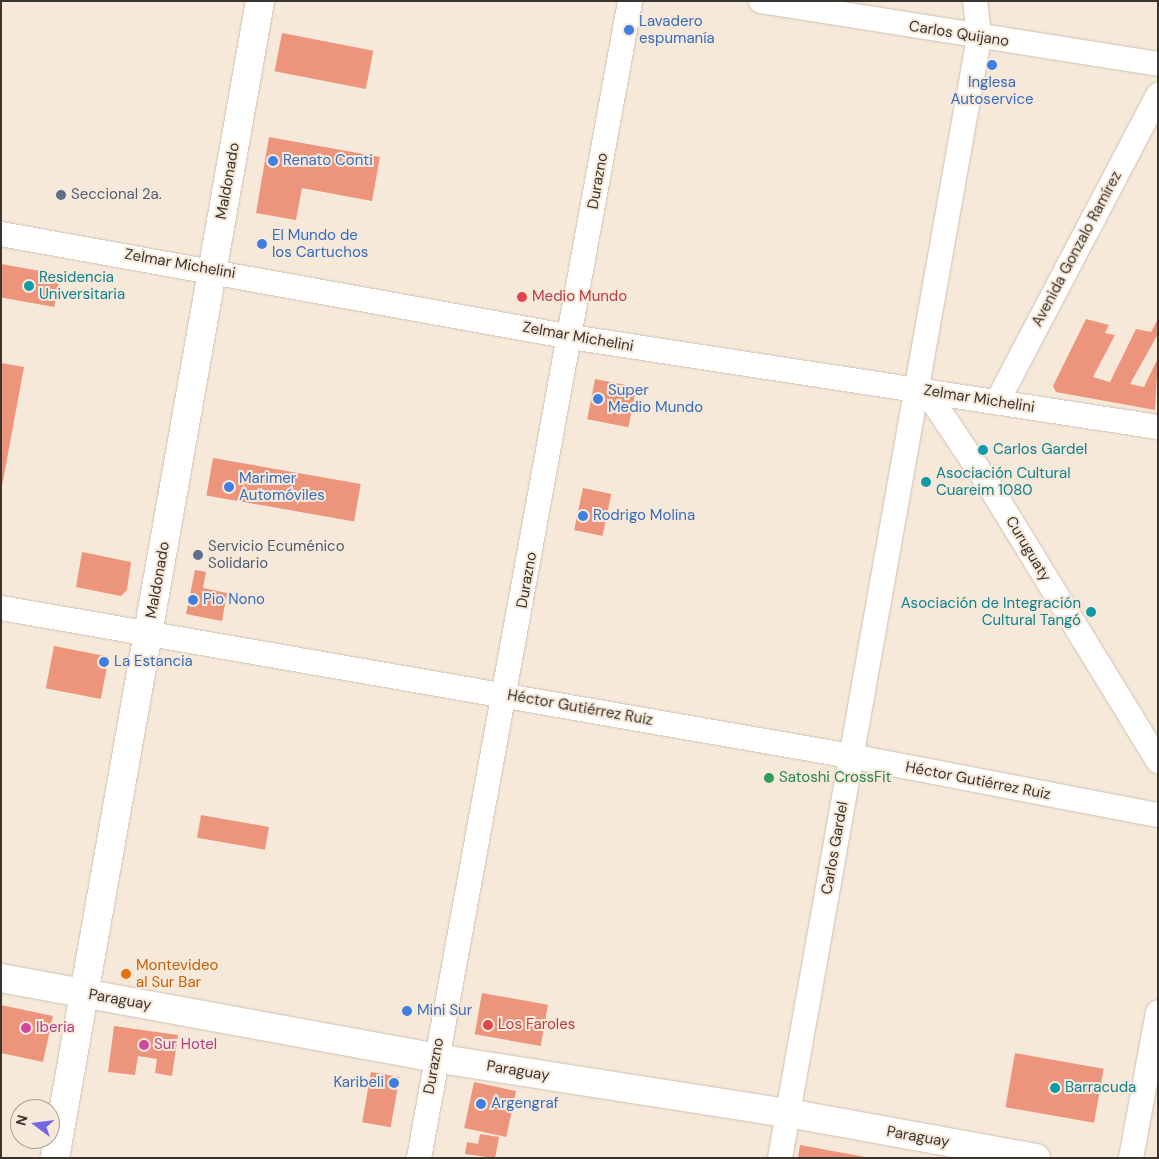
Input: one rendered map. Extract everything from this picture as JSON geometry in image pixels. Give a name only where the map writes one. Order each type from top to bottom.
[{"type":"street","name":"Maldonado","points":[[55,1158],[260,1]]},
{"type":"street","name":"Durazno","points":[[419,1158],[435,1058],[506,695],[630,1]]},
{"type":"street","name":"Carlos Quijano","points":[[761,1],[1158,64]]},
{"type":"street","name":"Carlos Gardel","points":[[780,1158],[851,756],[921,390],[979,37],[975,1]]},
{"type":"street","name":"Avenida Gonzalo Ramírez","points":[[997,402],[1158,95]]},
{"type":"street","name":"Zelmar Michelini","points":[[1,234],[213,269],[570,337],[1158,427]]},
{"type":"street","name":"Curuguaty","points":[[921,390],[988,484],[1158,761]]},
{"type":"street","name":"Héctor Gutiérrez Ruiz","points":[[1,608],[851,756],[1158,815]]},
{"type":"street","name":"Paraguay","points":[[1,978],[435,1058],[788,1114],[1036,1158]]},
{"type":"street","points":[[1132,1158],[1158,1012]]},
{"type":"building","points":[[282,33],[373,51],[366,89],[275,71]]},
{"type":"building","points":[[269,137],[380,157],[372,201],[302,188],[296,220],[256,213]]},
{"type":"building","name":"Residencia Universitaria","points":[[1,264],[60,274],[54,307],[1,298]]},
{"type":"building","points":[[1086,319],[1109,325],[1105,333],[1115,335],[1093,377],[1110,382],[1136,329],[1151,332],[1158,319],[1158,334],[1130,384],[1144,387],[1158,358],[1155,410],[1056,392],[1053,386]]},
{"type":"building","points":[[1,363],[24,367],[2,486],[1,486]]},
{"type":"building","points":[[595,379],[636,387],[628,427],[587,419]]},
{"type":"building","points":[[213,458],[361,484],[354,521],[206,495]]},
{"type":"building","points":[[583,488],[611,494],[602,536],[574,530]]},
{"type":"building","points":[[82,552],[131,562],[127,590],[121,596],[76,587]]},
{"type":"building","points":[[195,570],[206,572],[203,588],[227,593],[222,621],[186,614]]},
{"type":"building","points":[[54,646],[109,657],[101,699],[46,688]]},
{"type":"building","points":[[201,815],[269,827],[265,850],[197,838]]},
{"type":"building","points":[[482,993],[548,1005],[541,1046],[475,1034]]},
{"type":"building","name":"Iberia","points":[[1,1005],[53,1016],[43,1062],[1,1053]]},
{"type":"building","name":"Sur Hotel","points":[[114,1026],[178,1035],[172,1076],[155,1073],[157,1059],[138,1056],[135,1075],[108,1072]]},
{"type":"building","name":"Barracuda","points":[[1015,1053],[1104,1069],[1094,1123],[1005,1107]]},
{"type":"building","points":[[371,1072],[400,1077],[391,1127],[362,1122]]},
{"type":"building","points":[[474,1082],[516,1091],[506,1137],[464,1128]]},
{"type":"building","points":[[480,1134],[499,1137],[495,1158],[465,1154],[467,1142],[478,1144]]},
{"type":"building","points":[[800,1145],[865,1157],[865,1158],[798,1158]]},
{"type":"place","name":"Lavadero espumanía","points":[[629,30]]},
{"type":"place","name":"Inglesa Autoservice","points":[[992,65]]},
{"type":"place","name":"Renato Conti","points":[[273,161]]},
{"type":"place","name":"Seccional 2a.","points":[[61,195]]},
{"type":"place","name":"El Mundo de los Cartuchos","points":[[262,244]]},
{"type":"place","name":"Residencia Universitaria","points":[[29,286]]},
{"type":"place","name":"Medio Mundo","points":[[522,297]]},
{"type":"place","name":"Super Medio Mundo","points":[[598,399]]},
{"type":"place","name":"Carlos Gardel","points":[[983,450]]},
{"type":"place","name":"Asociación Cultural Cuareim 1080","points":[[926,482]]},
{"type":"place","name":"Marimer Automóviles","points":[[229,487]]},
{"type":"place","name":"Rodrigo Molina","points":[[583,516]]},
{"type":"place","name":"Servicio Ecuménico Solidario","points":[[198,555]]},
{"type":"place","name":"Pio Nono","points":[[193,600]]},
{"type":"place","name":"Asociación de Integración Cultural Tangó","points":[[1091,612]]},
{"type":"place","name":"La Estancia","points":[[104,662]]},
{"type":"place","name":"Satoshi CrossFit","points":[[769,778]]},
{"type":"place","name":"Montevideo al Sur Bar","points":[[126,974]]},
{"type":"place","name":"Mini Sur","points":[[407,1011]]},
{"type":"place","name":"Los Faroles","points":[[488,1025]]},
{"type":"place","name":"Iberia","points":[[26,1028]]},
{"type":"place","name":"Sur Hotel","points":[[144,1045]]},
{"type":"place","name":"Karibeli","points":[[394,1083]]},
{"type":"place","name":"Barracuda","points":[[1055,1088]]},
{"type":"place","name":"Argengraf","points":[[481,1104]]}]
